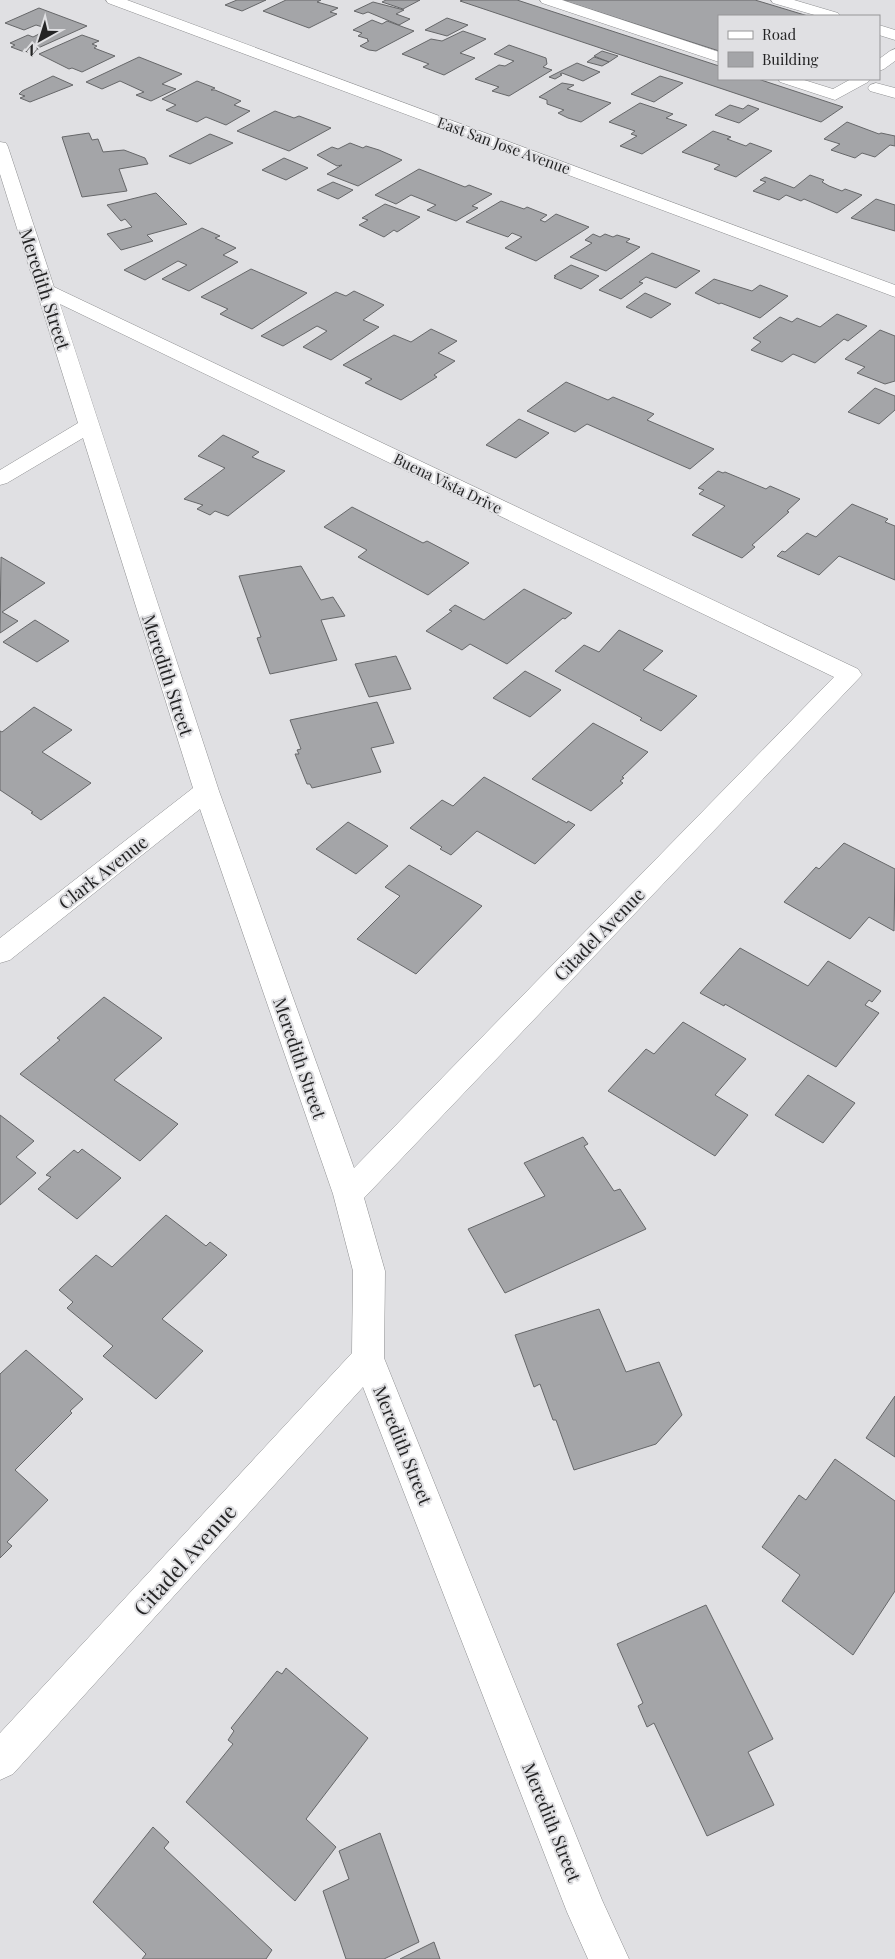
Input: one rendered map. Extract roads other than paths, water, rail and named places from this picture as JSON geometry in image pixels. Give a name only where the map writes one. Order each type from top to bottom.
[{"type":"street","name":"East San Jose Avenue","points":[[112,0],[895,291]]},
{"type":"street","points":[[547,0],[718,57]]},
{"type":"street","points":[[778,0],[830,15]]},
{"type":"street","points":[[880,30],[895,35]]},
{"type":"street","points":[[880,65],[895,54]]},
{"type":"street","points":[[789,80],[835,95],[860,80],[895,94]]},
{"type":"street","name":"Meredith Street","points":[[0,147],[6,186],[45,290],[206,790],[348,1194],[369,1270],[368,1358],[587,1912],[608,1959]]},
{"type":"street","name":"Buena Vista Drive","points":[[45,290],[850,675]]},
{"type":"street","points":[[0,479],[88,426]]},
{"type":"street","name":"Citadel Avenue","points":[[348,1194],[850,675]]},
{"type":"street","name":"Clark Avenue","points":[[0,953],[206,790]]},
{"type":"street","name":"Citadel Avenue","points":[[0,1761],[368,1358]]}]
